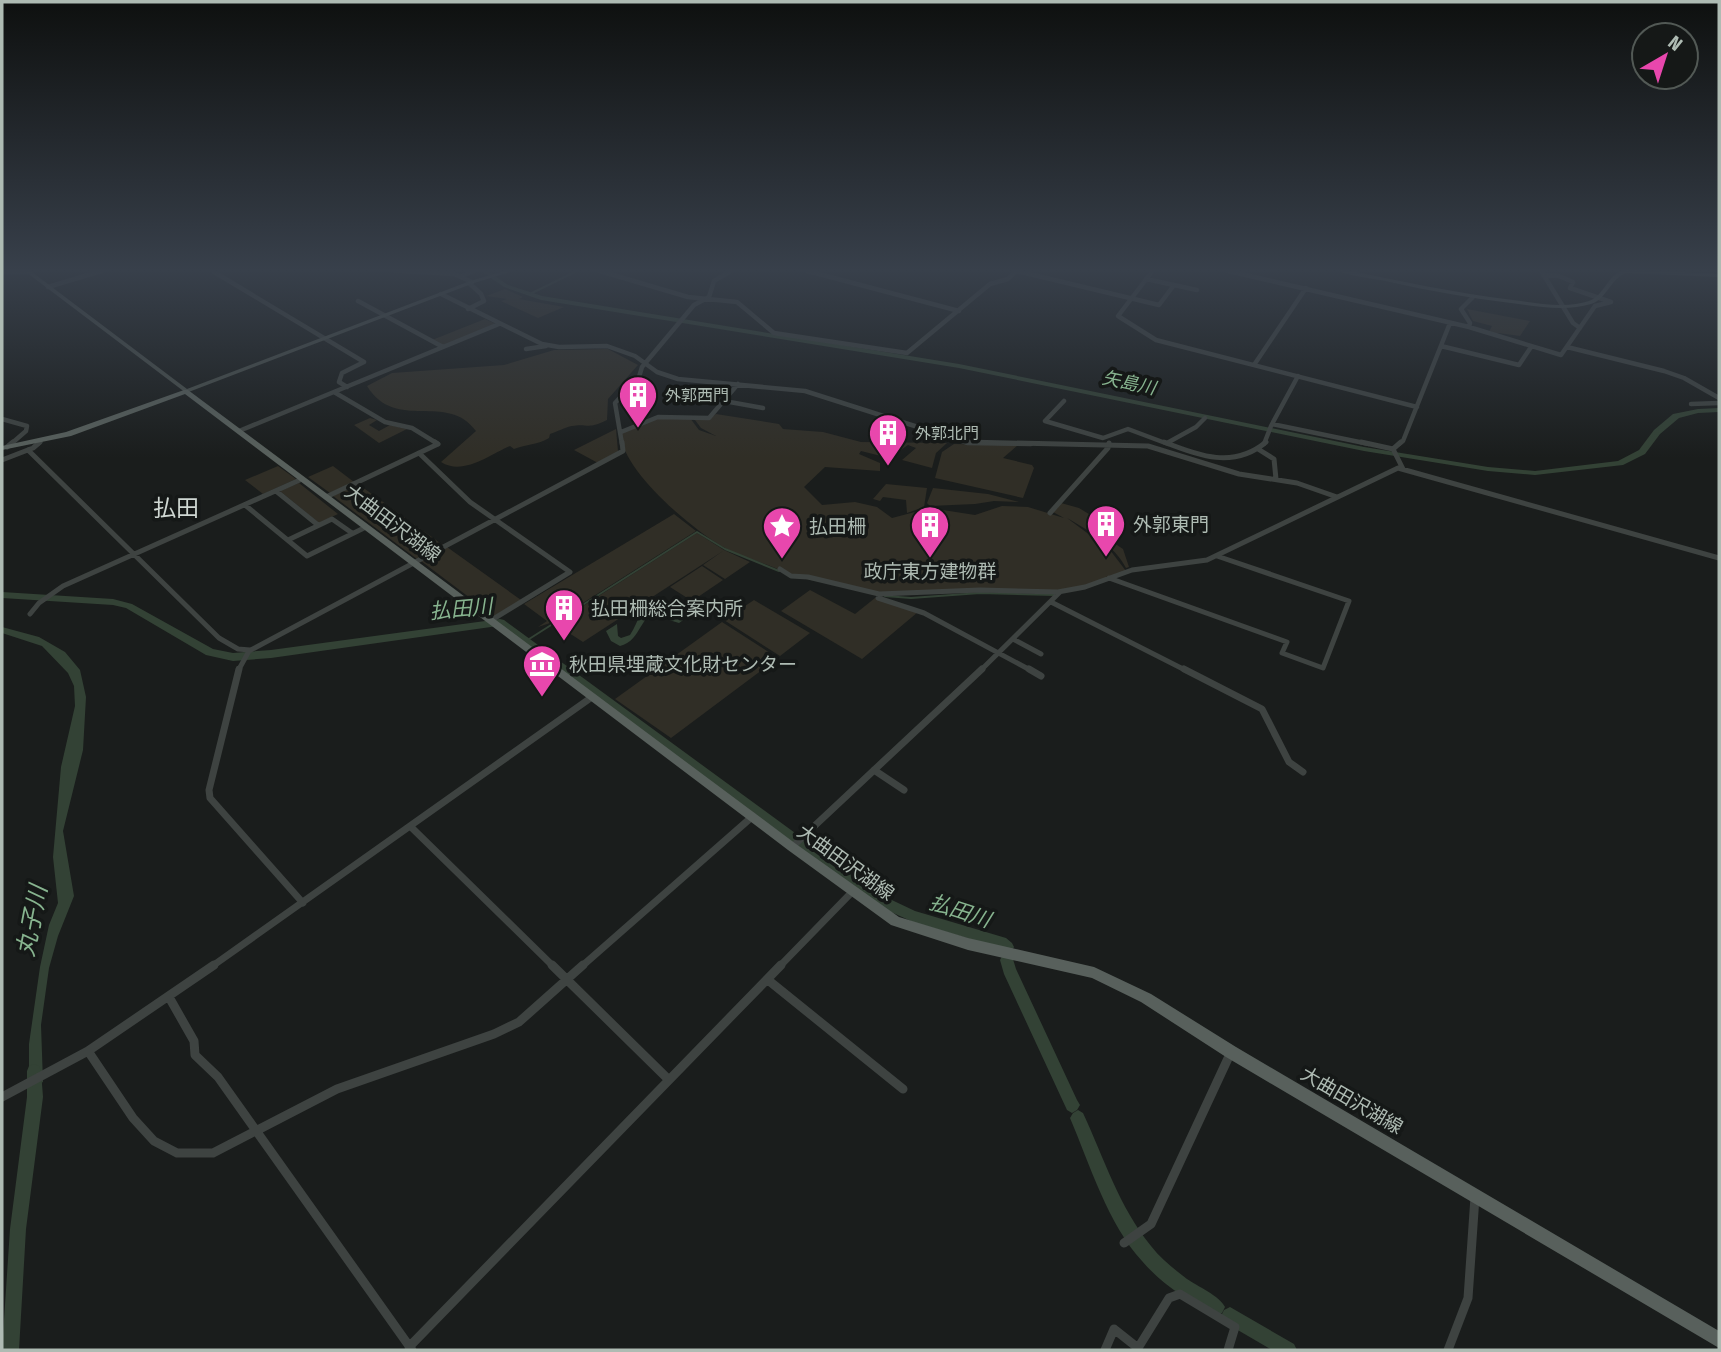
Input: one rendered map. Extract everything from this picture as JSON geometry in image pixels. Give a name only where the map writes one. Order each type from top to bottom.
[{"type":"main road","name":"大曲田沢湖線","points":[[186,391],[852,892],[895,921],[968,944],[1094,973],[1146,998],[1231,1052],[1719,1340]]},
{"type":"main road","points":[[4,447],[40,442],[68,434],[186,391]]},
{"type":"street","points":[[108,332],[186,391],[339,332]]},
{"type":"street","points":[[313,332],[364,362],[342,373],[338,380],[347,387]]},
{"type":"street","points":[[416,332],[443,347]]},
{"type":"street","points":[[239,431],[479,332]]},
{"type":"street","points":[[518,332],[548,345]]},
{"type":"street","points":[[303,903],[210,798],[209,790],[239,667],[250,650],[624,451],[615,403],[639,377],[644,365],[671,332]]},
{"type":"street","points":[[775,332],[907,353],[933,332]]},
{"type":"street","points":[[1142,332],[1156,340],[1417,407]]},
{"type":"street","points":[[1254,365],[1276,332]]},
{"type":"street","points":[[1393,450],[1404,441],[1446,332]]},
{"type":"street","points":[[1485,332],[1561,355],[1577,332]]},
{"type":"street","points":[[526,349],[548,345],[607,346],[635,356],[644,365],[678,379],[806,391],[968,443],[1148,446],[1239,474],[1276,479],[1337,497]]},
{"type":"street","points":[[1441,346],[1519,365],[1531,347]]},
{"type":"street","points":[[1567,347],[1664,371],[1687,380],[1719,400]]},
{"type":"street","points":[[1109,438],[1119,430],[1128,429],[1226,461],[1235,460],[1266,443],[1272,424],[1298,376]]},
{"type":"street","points":[[621,432],[658,417],[709,418],[738,384]]},
{"type":"street","points":[[326,497],[438,444],[412,428],[385,422],[334,392]]},
{"type":"street","points":[[1691,404],[1719,400]]},
{"type":"street","points":[[724,401],[763,408]]},
{"type":"street","points":[[1064,401],[1045,421],[1109,438]]},
{"type":"street","points":[[1167,443],[1196,427],[1205,418]]},
{"type":"street","points":[[2,419],[27,426],[26,431],[4,447]]},
{"type":"street","points":[[1272,424],[1393,450],[1402,466]]},
{"type":"street","points":[[1050,513],[1109,445],[1109,438]]},
{"type":"street","points":[[2,460],[40,442]]},
{"type":"street","points":[[1258,449],[1274,459],[1276,479]]},
{"type":"street","points":[[28,450],[219,638],[238,649],[250,650]]},
{"type":"street","points":[[418,453],[470,502],[570,572],[491,622]]},
{"type":"street","points":[[780,569],[791,576],[808,577],[879,594],[912,595],[980,590],[1060,592],[1132,570],[1193,563],[1217,556],[1402,466],[1719,558]]},
{"type":"street","points":[[30,614],[53,592],[302,479]]},
{"type":"street","points":[[276,491],[318,525]]},
{"type":"street","points":[[245,505],[307,556],[366,527]]},
{"type":"street","points":[[288,540],[332,519],[352,533]]},
{"type":"street","points":[[1109,578],[1287,642],[1282,653],[1323,668],[1349,601],[1217,556]]},
{"type":"street","points":[[792,847],[999,653],[1060,592]]},
{"type":"street","points":[[878,598],[924,613],[1041,676]]},
{"type":"street","points":[[1051,603],[1262,709],[1289,762],[1303,772]]},
{"type":"street","points":[[1013,639],[1041,654]]},
{"type":"street","points":[[2,1097],[85,1053],[169,997],[592,697]]},
{"type":"street","points":[[874,770],[904,790]]},
{"type":"street","points":[[85,1053],[142,1128],[165,1148],[196,1155],[213,1153],[337,1089],[506,1029],[568,979],[752,816]]},
{"type":"street","points":[[411,827],[669,1080]]},
{"type":"street","points":[[169,997],[194,1041],[195,1055],[218,1077],[258,1131],[274,1159],[410,1348],[852,892]]},
{"type":"street","points":[[768,980],[903,1089]]},
{"type":"street","points":[[1124,1243],[1143,1231],[1158,1210],[1231,1052]]},
{"type":"street","points":[[1448,1350],[1468,1298],[1476,1195]]},
{"type":"street","points":[[1105,1350],[1114,1329],[1138,1348],[1170,1297],[1180,1294],[1235,1327],[1228,1350]]},
{"type":"shaded area","points":[[452,332],[477,332],[443,346],[432,340]]},
{"type":"shaded area","points":[[1489,332],[1523,332],[1520,336],[1488,334]]},
{"type":"shaded area","points":[[608,349],[638,365],[608,399],[607,420],[592,426],[567,427],[550,434],[549,438],[541,442],[514,449],[510,446],[485,459],[458,467],[441,462],[476,431],[464,420],[451,414],[392,407],[379,400],[367,386],[392,373],[504,365],[554,350]]},
{"type":"shaded area","points":[[716,414],[779,424],[783,429],[823,432],[861,442],[947,443],[936,453],[932,468],[902,460],[916,448],[908,445],[889,458],[861,451],[859,454],[880,463],[880,471],[825,467],[804,487],[822,505],[855,502],[877,507],[892,518],[930,508],[975,515],[1002,506],[1028,507],[1064,518],[1053,512],[1061,503],[1079,508],[1107,525],[1099,533],[1123,549],[1129,567],[1126,568],[1115,553],[1100,539],[1067,518],[1110,550],[1126,571],[1099,583],[1058,592],[879,594],[791,576],[727,549],[697,529],[645,481],[632,464],[624,447],[621,432],[658,417],[690,418],[699,430],[716,436],[701,428],[695,420],[709,419]]},
{"type":"shaded area","points":[[370,418],[377,420],[369,425],[379,431],[390,425],[407,429],[379,443],[354,425]]},
{"type":"shaded area","points":[[616,429],[618,451],[598,463],[574,450]]},
{"type":"shaded area","points":[[954,444],[1018,445],[1003,458],[1032,465],[1034,468],[1023,498],[935,478],[942,452]]},
{"type":"shaded area","points":[[278,466],[296,479],[263,494],[245,480]]},
{"type":"shaded area","points":[[333,466],[354,482],[330,493],[308,477]]},
{"type":"shaded area","points":[[299,483],[338,514],[319,523],[280,491]]},
{"type":"shaded area","points":[[358,484],[443,545],[417,559],[333,496]]},
{"type":"shaded area","points":[[886,484],[927,488],[924,507],[907,513],[906,500],[883,497],[880,501],[873,499]]},
{"type":"shaded area","points":[[933,488],[988,494],[1019,502],[994,501],[930,506],[927,503]]},
{"type":"shaded area","points":[[674,514],[696,531],[553,622],[538,627],[547,621],[524,604]]},
{"type":"shaded area","points":[[697,533],[750,562],[725,579],[703,565],[723,551],[583,642],[555,624]]},
{"type":"shaded area","points":[[447,547],[521,600],[494,616],[421,561]]},
{"type":"shaded area","points":[[702,566],[723,580],[692,601],[670,587]]},
{"type":"shaded area","points":[[810,590],[855,614],[875,598],[918,612],[862,659],[781,611]]},
{"type":"shaded area","points":[[754,600],[810,633],[780,656],[724,620]]},
{"type":"shaded area","points":[[659,603],[668,606],[677,616],[705,603],[718,606],[727,613],[722,617],[712,610],[701,608],[679,623],[669,620],[662,610],[649,615],[627,643],[620,646],[611,641],[606,631],[617,624],[618,636],[621,638],[630,635],[643,611]]},
{"type":"shaded area","points":[[722,622],[778,658],[671,738],[615,699]]},
{"type":"shaded area","points":[[2,627],[39,637],[65,652],[80,670],[86,697],[83,750],[63,831],[74,896],[49,968],[41,1025],[43,1082],[29,1089],[29,1044],[40,967],[49,925],[58,903],[53,857],[61,767],[75,706],[74,686],[68,673],[42,646],[2,633]]},
{"type":"waterway","name":"矢島川","points":[[751,332],[959,366],[1364,449],[1488,469],[1535,473],[1620,463],[1642,452],[1657,432],[1676,416],[1719,410]]},
{"type":"waterway","points":[[526,641],[697,532],[725,549],[779,571]]},
{"type":"waterway","points":[[885,596],[911,598],[980,593],[1054,595]]},
{"type":"waterway","name":"払田川","points":[[2,595],[113,602],[129,606],[210,652],[233,657],[500,622],[872,897],[913,916],[1001,942],[1007,947]]},
{"type":"waterway","name":"払田川","points":[[1007,960],[1072,1105]]},
{"type":"waterway","name":"丸子川","points":[[10,1350],[18,1229],[35,1097],[34,1071]]},
{"type":"waterway","name":"払田川","points":[[1078,1118],[1122,1218],[1147,1255],[1188,1290],[1216,1307]]},
{"type":"waterway","name":"払田川","points":[[1230,1316],[1288,1350]]},
{"type":"place","name":"外郭西門","points":[[638,429]]},
{"type":"place","name":"外郭北門","points":[[888,467]]},
{"type":"place","name":"外郭東門","points":[[1106,558]]},
{"type":"place","name":"政庁東方建物群","points":[[930,559]]},
{"type":"place","name":"払田柵","points":[[782,560]]},
{"type":"place","name":"払田柵総合案内所","points":[[564,642]]},
{"type":"place","name":"秋田県埋蔵文化財センター","points":[[542,698]]},
{"type":"district","name":"払田","points":[[176,508]]}]
